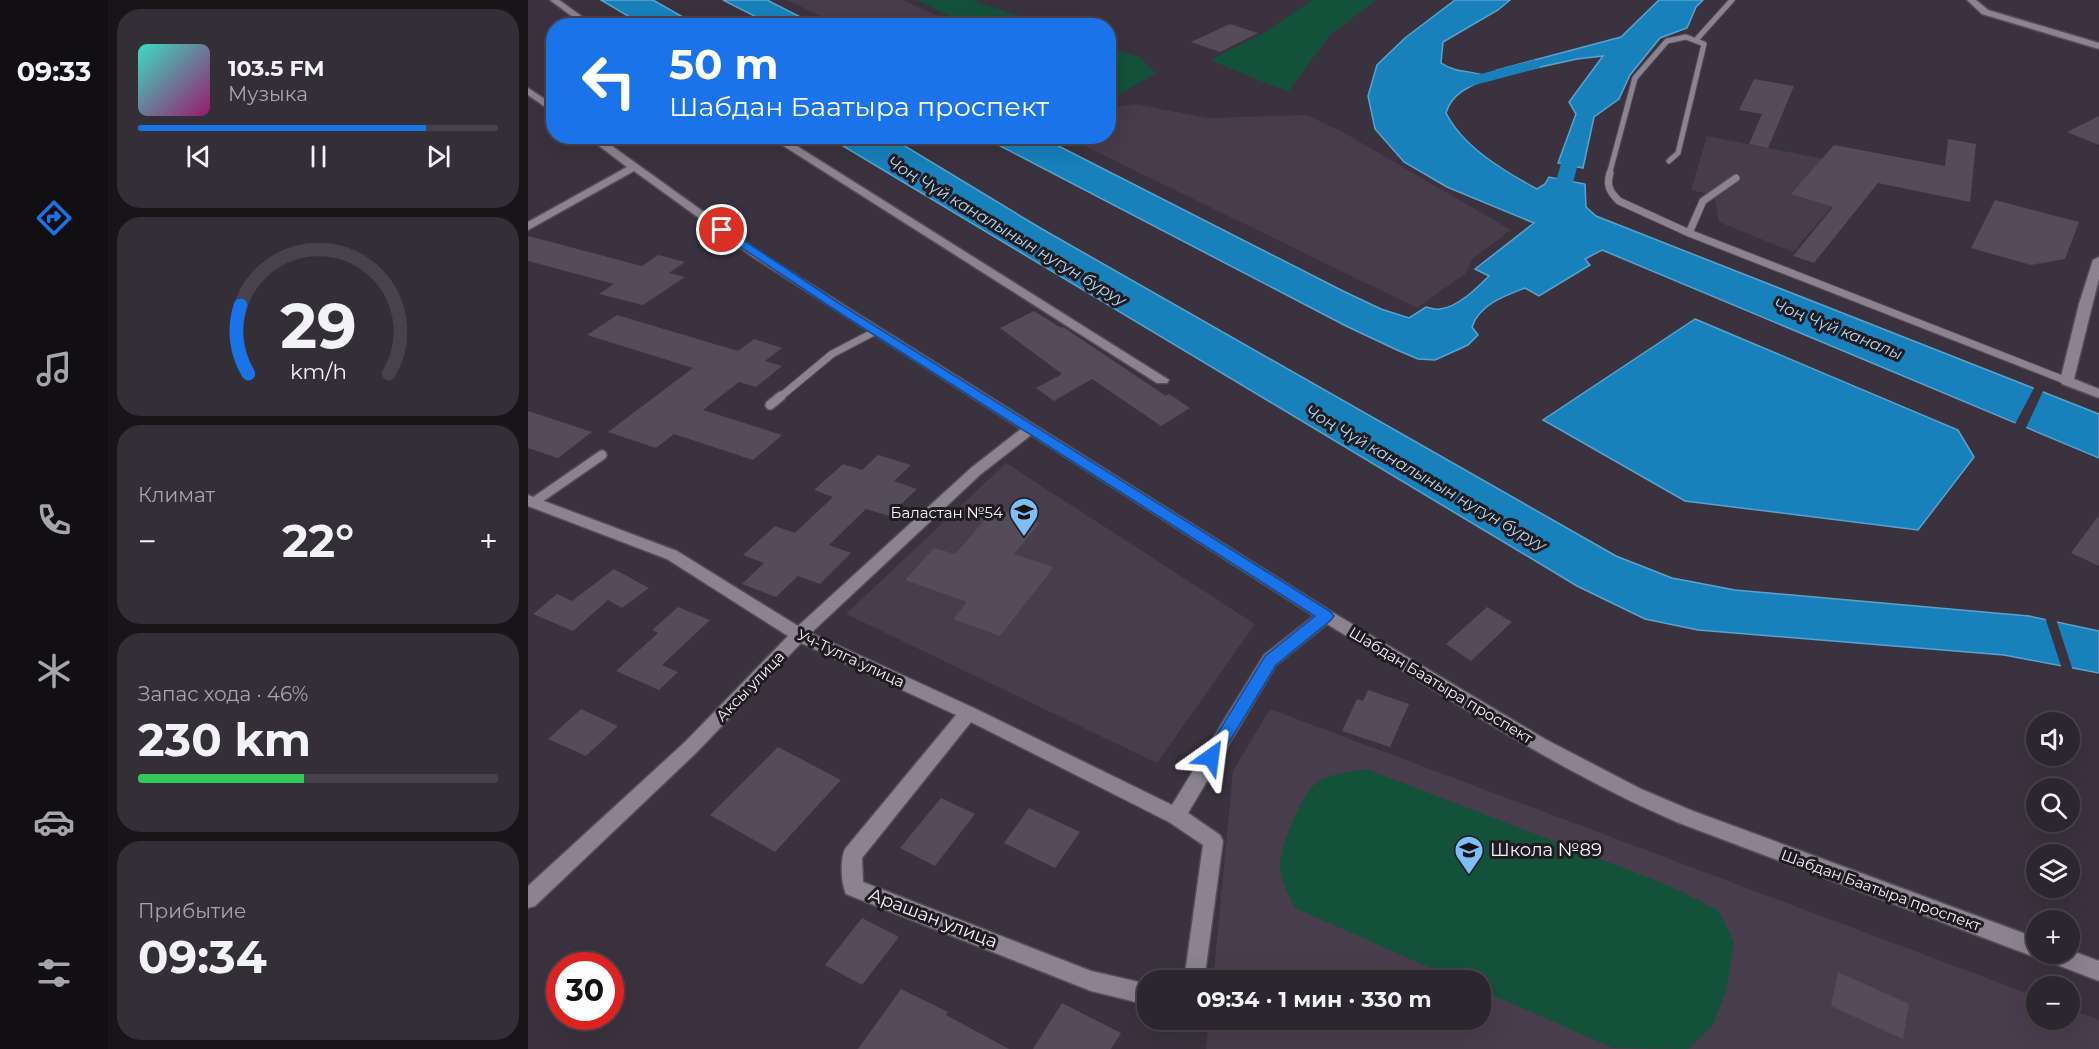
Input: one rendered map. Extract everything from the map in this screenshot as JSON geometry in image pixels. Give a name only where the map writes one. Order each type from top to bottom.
[{"type":"street","points":[[554,0],[580,18]]},
{"type":"street","points":[[1971,0],[1985,12],[2099,46]]},
{"type":"street","points":[[528,92],[546,104]]},
{"type":"street","name":"Шабдан Баатыра проспект","points":[[602,144],[757,255],[1326,616],[1490,716],[1634,795],[1686,817],[2026,944]]},
{"type":"street","points":[[786,144],[1162,380]]},
{"type":"street","points":[[528,227],[634,167]]},
{"type":"street","points":[[2099,260],[2085,304],[2067,381],[2099,394]]},
{"type":"street","points":[[2085,304],[2099,309]]},
{"type":"street","name":"Аксы улица","points":[[528,899],[691,747],[800,635],[976,471],[1030,429]]},
{"type":"street","name":"Уч-Тулга улица","points":[[531,501],[672,555],[800,635],[968,713],[1176,816],[1213,841],[1195,970]]},
{"type":"street","points":[[1176,816],[1270,660],[1326,616]]},
{"type":"street","name":"Арашан улица","points":[[968,713],[852,855],[853,887],[1091,981],[1137,992]]},
{"type":"street","points":[[2080,964],[2099,971]]},
{"type":"lane","points":[[1696,40],[1732,0]]},
{"type":"lane","points":[[1669,160],[1678,153],[1704,44],[1685,37],[1674,37],[1667,41],[1635,78],[1608,180],[1610,192],[1619,201],[1689,233],[2067,381]]},
{"type":"lane","points":[[1689,233],[1704,201],[1736,178]]},
{"type":"lane","points":[[770,405],[832,354],[876,331]]},
{"type":"lane","points":[[531,501],[602,454]]},
{"type":"shaded area","points":[[787,0],[903,0],[942,18],[824,18]]},
{"type":"shaded area","points":[[1134,104],[1208,118],[1307,115],[1346,134],[1511,230],[1472,259],[1465,274],[1417,308],[1080,144],[1116,144],[1116,107]]},
{"type":"shaded area","points":[[1707,136],[1865,167],[1793,252],[1719,222],[1714,195],[1691,190]]},
{"type":"shaded area","name":"Баластан №54","points":[[1006,463],[1255,624],[1157,763],[846,614]]},
{"type":"shaded area","name":"Школа №89","points":[[1270,709],[2026,993],[2026,1030],[2080,1030],[2080,1013],[2099,1020],[2099,1049],[1206,1049],[1208,1030],[1491,1030],[1491,970],[1214,970],[1233,771]]},
{"type":"green space","points":[[917,0],[971,0],[1025,18],[954,18]]},
{"type":"green space","points":[[1312,0],[1376,0],[1329,36],[1288,92],[1210,60],[1264,33]]},
{"type":"green space","points":[[1116,50],[1139,57],[1156,73],[1116,96]]},
{"type":"green space","points":[[1367,769],[1670,886],[1718,910],[1734,942],[1726,991],[1713,1025],[1688,1049],[1613,1048],[1491,994],[1491,970],[1435,970],[1295,908],[1280,869],[1286,837],[1308,792],[1319,781],[1339,774]]},
{"type":"water","points":[[601,0],[653,0],[685,18],[631,18]]},
{"type":"water","points":[[723,0],[767,0],[802,18],[758,18]]},
{"type":"water","points":[[1455,0],[1510,0],[1498,10],[1443,42],[1441,63],[1454,69],[1489,78],[1457,95],[1446,113],[1463,137],[1486,157],[1537,189],[1545,184],[1549,177],[1585,184],[1586,207],[1596,216],[2099,414],[2099,458],[1602,250],[1585,259],[1590,265],[1539,296],[1525,288],[1493,302],[1475,319],[1472,327],[1478,335],[1468,345],[1435,360],[1418,359],[1346,326],[996,144],[1055,144],[1343,291],[1381,309],[1409,318],[1426,307],[1447,308],[1467,296],[1489,276],[1475,269],[1534,223],[1447,187],[1404,162],[1375,129],[1368,96],[1377,65],[1405,38]]},
{"type":"water","points":[[1659,0],[1703,0],[1696,7],[1687,28],[1660,38],[1630,75],[1619,99],[1594,117],[1583,168],[1558,163],[1576,114],[1569,102],[1603,56],[1577,59],[1504,75],[1497,70],[1621,37]]},
{"type":"water","name":"Чоң Чүй каналынын нугун буруу","points":[[840,144],[902,144],[1042,229],[1616,556],[1672,578],[1735,590],[2029,616],[2099,631],[2099,673],[2004,655],[1698,630],[1645,619],[1577,586]]},
{"type":"water","points":[[1695,319],[1958,430],[1974,457],[1918,530],[1685,501],[1543,420]]},
{"type":"pier","points":[[2035,386],[2044,389],[2025,430],[2014,426]]},
{"type":"pier","points":[[2045,617],[2056,619],[2073,671],[2062,669]]},
{"type":"building","points":[[1230,24],[1258,33],[1220,52],[1191,42]]},
{"type":"building","points":[[1754,79],[1794,86],[1768,148],[1749,144],[1762,114],[1739,110]]},
{"type":"building","points":[[2099,116],[2099,145],[2067,132]]},
{"type":"building","points":[[1948,139],[1976,144],[1970,202],[1878,183],[1814,263],[1793,256],[1833,207],[1791,194],[1834,145],[1945,166]]},
{"type":"building","points":[[1995,200],[2079,222],[2065,259],[2031,265],[1971,248]]},
{"type":"building","points":[[528,236],[642,266],[658,255],[685,262],[669,273],[685,277],[643,305],[599,294],[614,284],[528,261]]},
{"type":"building","points":[[1034,311],[1061,328],[1063,327],[1166,396],[1169,394],[1190,408],[1161,426],[1092,379],[1054,401],[1036,388],[1062,374],[1000,328]]},
{"type":"building","points":[[617,315],[738,351],[754,339],[782,348],[765,361],[782,366],[756,387],[739,382],[703,410],[782,435],[753,460],[674,434],[656,448],[608,432],[693,368],[587,335]]},
{"type":"building","points":[[528,411],[592,432],[558,458],[528,448]]},
{"type":"building","points":[[878,455],[911,465],[894,481],[917,489],[889,516],[866,509],[829,545],[851,553],[820,584],[798,576],[776,597],[742,584],[764,563],[743,555],[775,526],[795,533],[833,497],[814,490],[843,464],[862,470]]},
{"type":"building","points":[[995,508],[1040,523],[1014,554],[1054,567],[1000,636],[953,619],[967,602],[905,580],[934,548],[955,554]]},
{"type":"building","points":[[2099,515],[2099,566],[2071,553]]},
{"type":"building","points":[[614,569],[649,588],[622,608],[608,600],[573,631],[533,614],[557,594],[572,601]]},
{"type":"building","points":[[678,607],[710,620],[662,665],[678,672],[659,690],[616,671],[658,633],[652,630]]},
{"type":"building","points":[[1487,607],[1512,622],[1471,661],[1446,644]]},
{"type":"building","points":[[1368,690],[1409,704],[1390,747],[1342,731],[1357,699],[1363,701]]},
{"type":"building","points":[[581,709],[618,726],[586,756],[548,739]]},
{"type":"building","points":[[778,747],[841,780],[775,852],[710,815]]},
{"type":"building","points":[[941,798],[975,814],[935,866],[900,848]]},
{"type":"building","points":[[1029,808],[1080,832],[1055,868],[1004,843]]},
{"type":"building","points":[[862,918],[899,937],[862,985],[825,965]]},
{"type":"building","points":[[1838,972],[1909,1004],[1903,1039],[1831,1006]]},
{"type":"building","points":[[901,989],[948,1012],[946,1015],[1009,1049],[858,1049]]},
{"type":"building","points":[[1062,1003],[1121,1033],[1111,1049],[1033,1049]]},
{"type":"waterway","points":[[1456,85],[1534,65]]},
{"type":"waterway","name":"Чоң Чүй каналы","points":[[1569,211],[1560,198],[1578,133]]},
{"type":"place","name":"Баластан №54","points":[[1024,538]]},
{"type":"place","name":"Школа №89","points":[[1469,876]]},
{"type":"route","points":[[722,230],[836,306],[1326,616],[1270,660],[1211,757]]}]
